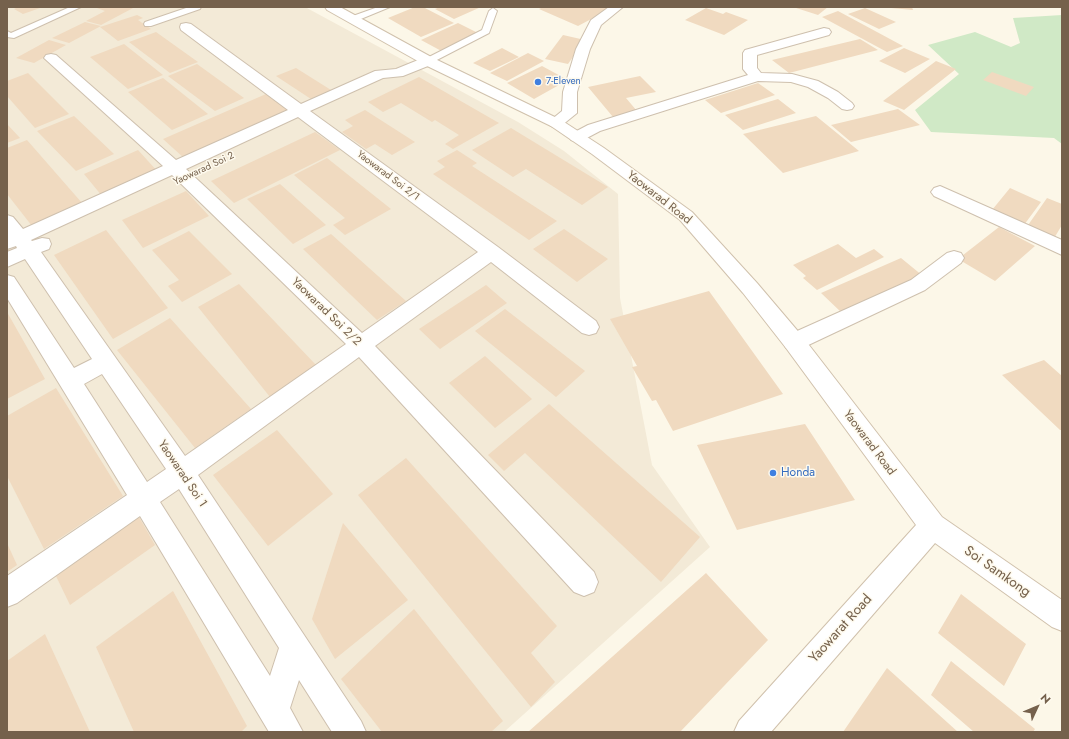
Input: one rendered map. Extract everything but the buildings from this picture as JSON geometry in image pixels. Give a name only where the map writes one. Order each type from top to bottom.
[{"type":"street","name":"Yaowarad Road","points":[[331,7],[428,61],[556,123],[577,136],[686,216],[750,288],[794,342],[933,526]]},
{"type":"street","points":[[556,123],[569,113],[570,92],[583,49],[596,23],[617,7]]},
{"type":"street","name":"Yaowarad Soi 2/1","points":[[186,27],[491,252],[589,327]]},
{"type":"street","points":[[757,77],[750,69],[750,53],[824,32]]},
{"type":"street","name":"Yaowarad Soi 2/2","points":[[51,58],[179,173],[361,345],[584,582]]},
{"type":"street","name":"Yaowarad Soi 2","points":[[7,260],[16,238],[179,173],[306,115],[391,82],[398,73],[428,61]]},
{"type":"street","points":[[577,136],[594,128],[757,77],[792,78],[813,84],[833,95],[847,106]]},
{"type":"street","points":[[940,192],[1062,248]]},
{"type":"street","name":"Yaowarad Soi 1","points":[[16,238],[182,472],[350,732]]},
{"type":"street","points":[[7,593],[144,499],[491,252]]},
{"type":"street","points":[[794,342],[918,285],[954,258]]},
{"type":"street","points":[[7,282],[144,499],[281,722]]},
{"type":"street","points":[[70,381],[105,362]]},
{"type":"street","name":"Soi Samkong","points":[[933,526],[1062,617]]},
{"type":"street","name":"Yaowarat Road","points":[[750,732],[933,526]]},
{"type":"street","points":[[281,722],[294,647]]},
{"type":"lane","points":[[7,34],[11,36],[76,7]]},
{"type":"lane","points":[[148,24],[198,7]]},
{"type":"lane","points":[[353,19],[386,7]]},
{"type":"lane","points":[[428,61],[486,31],[493,11]]},
{"type":"shaded area","points":[[7,7],[305,7],[518,122],[564,151],[618,194],[620,298],[652,465],[710,547],[504,732],[7,732]]},
{"type":"green space","points":[[1062,15],[1062,144],[1054,138],[931,132],[915,110],[959,74],[928,45],[975,32],[1011,47],[1020,43],[1013,18]]},
{"type":"place","name":"7-Eleven","points":[[538,82]]},
{"type":"place","name":"Honda","points":[[773,473]]}]
